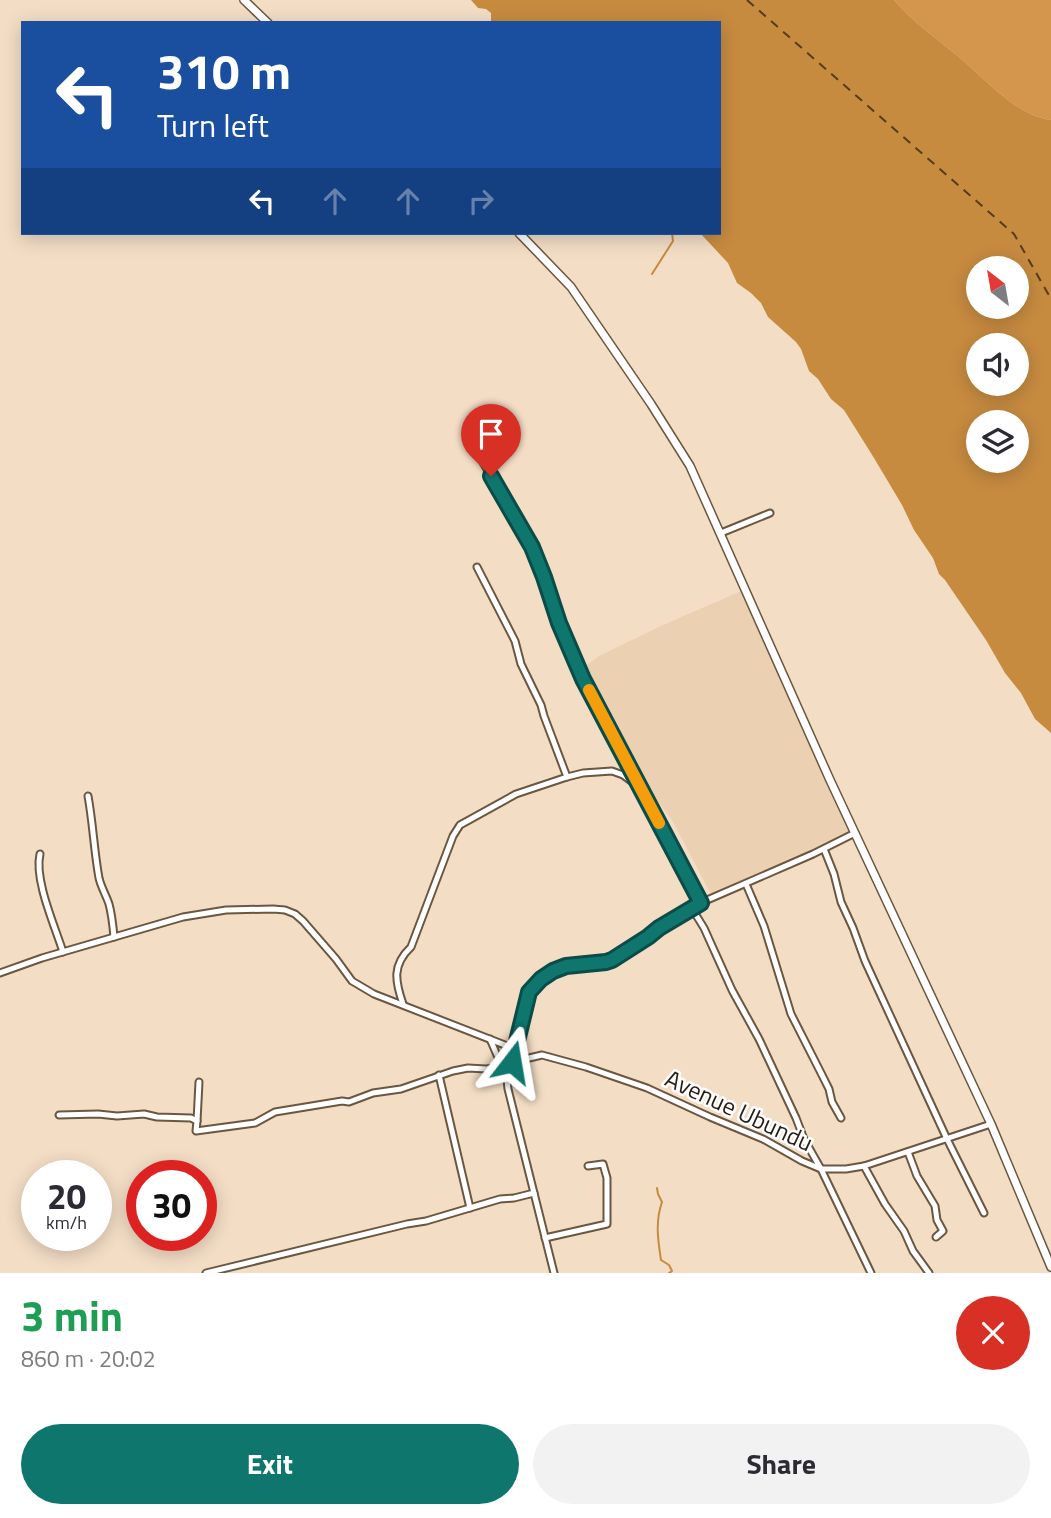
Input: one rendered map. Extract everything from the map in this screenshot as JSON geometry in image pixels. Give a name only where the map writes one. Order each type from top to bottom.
[{"type":"street","points":[[244,0],[266,21]]},
{"type":"street","points":[[521,235],[571,287],[690,466],[855,833],[991,1124],[1051,1267]]},
{"type":"street","points":[[477,452],[532,547],[583,679],[701,903]]},
{"type":"street","points":[[721,533],[770,513]]},
{"type":"street","points":[[477,567],[515,641],[521,664],[541,705],[567,777]]},
{"type":"street","points":[[403,1004],[397,988],[397,969],[402,956],[411,947],[453,836],[460,825],[516,794],[583,773],[612,771],[640,787]]},
{"type":"street","points":[[88,796],[99,880],[108,902],[114,937]]},
{"type":"street","points":[[507,1079],[529,992],[541,979],[566,966],[612,960],[691,907],[855,833]]},
{"type":"street","points":[[824,849],[841,902],[865,961],[984,1213]]},
{"type":"street","points":[[40,854],[42,887],[63,952]]},
{"type":"street","points":[[746,884],[764,926],[791,1014],[816,1061],[841,1118]]},
{"type":"street","points":[[691,907],[759,1039],[804,1139],[871,1273]]},
{"type":"street","points":[[0,973],[183,916],[226,910],[285,909],[303,921],[352,981],[374,993],[515,1049]]},
{"type":"street","points":[[490,1039],[507,1079],[554,1273]]},
{"type":"street","name":"Avenue Ubundu","points":[[512,1062],[542,1055],[616,1076],[763,1139],[821,1169],[864,1166],[991,1124]]},
{"type":"street","points":[[199,1082],[196,1131],[255,1123],[275,1112],[349,1102],[468,1068],[502,1067]]},
{"type":"street","points":[[439,1075],[470,1208]]},
{"type":"street","points":[[59,1115],[145,1114],[157,1118],[191,1118],[197,1121]]},
{"type":"street","points":[[908,1152],[917,1176],[935,1206],[937,1220],[943,1230],[936,1237]]},
{"type":"street","points":[[545,1237],[607,1224],[607,1178],[603,1164],[588,1166]]},
{"type":"street","points":[[864,1166],[904,1231],[913,1251],[929,1273]]},
{"type":"street","points":[[206,1273],[426,1221],[500,1199],[534,1193]]},
{"type":"shaded area","points":[[471,0],[894,0],[1002,95],[1026,112],[1051,120],[1051,733],[1035,719],[986,640],[939,574],[933,558],[844,410],[831,399],[818,379],[809,371],[796,342],[768,317],[761,303],[751,293],[737,283],[728,263],[702,235],[721,235],[721,21],[491,21],[491,13],[478,8]]},
{"type":"shaded area","points":[[894,0],[1051,0],[1051,120],[1026,112],[1002,95]]},
{"type":"shaded area","points":[[746,589],[855,831],[713,898],[672,820],[645,784],[640,768],[598,692],[587,665],[599,656],[661,626]]},
{"type":"waterway","points":[[652,274],[673,241],[672,235]]},
{"type":"waterway","points":[[657,1188],[662,1202],[658,1224],[660,1253],[661,1260],[669,1265],[672,1271],[669,1273]]},
{"type":"ferry route","points":[[747,0],[1014,234],[1051,299]]},
{"type":"slow traffic","points":[[589,690],[659,823]]},
{"type":"route","points":[[491,476],[532,547],[559,623],[583,679],[701,903],[612,960],[566,966],[541,979],[529,992],[512,1062]]}]
